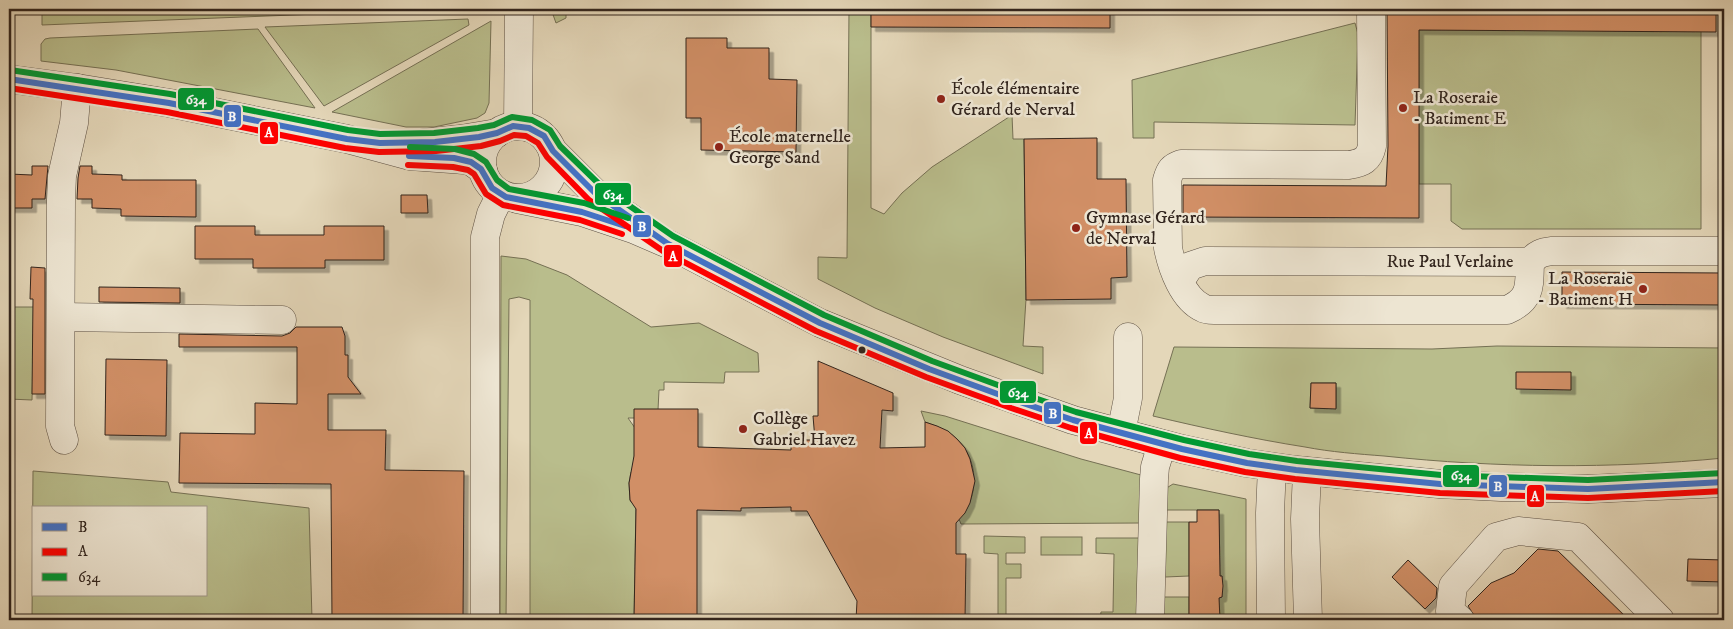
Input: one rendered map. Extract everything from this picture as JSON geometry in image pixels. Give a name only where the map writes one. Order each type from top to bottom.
[{"type":"street","points":[[508,130],[519,9]]},
{"type":"street","points":[[1371,9],[1372,146],[1366,160],[1349,166],[1190,163],[1173,167],[1167,180],[1167,242],[1170,259],[1189,297],[1204,309],[1214,310],[1499,311],[1507,310],[1522,302],[1527,294],[1530,262]]},
{"type":"street","points":[[9,79],[169,103],[347,139],[410,156],[465,160],[472,162],[483,170]]},
{"type":"street","points":[[64,440],[60,426],[62,176],[74,123],[77,88]]},
{"type":"street","points":[[347,139],[419,143],[461,139],[529,128],[539,133],[548,141],[552,151],[554,167],[551,177],[545,186],[532,196],[509,196],[491,214],[485,237],[485,620]]},
{"type":"street","points":[[508,130],[489,140],[484,149],[482,160],[483,170],[489,184],[509,196],[596,216],[668,244],[820,323],[876,347],[1014,400],[1072,420],[1204,454],[1307,472],[1501,487],[1615,488],[1722,483]]},
{"type":"street","points":[[552,151],[595,193],[668,244]]},
{"type":"street","name":"Rue Paul Verlaine","points":[[1180,280],[1190,266],[1205,261],[1530,262],[1543,252],[1552,251],[1724,251]]},
{"type":"street","points":[[60,317],[282,320]]},
{"type":"street","points":[[1120,433],[1128,398],[1128,337]]},
{"type":"street","points":[[1150,620],[1154,473],[1162,444]]},
{"type":"street","points":[[1271,620],[1270,508],[1272,467]]},
{"type":"street","points":[[1307,472],[1305,519],[1308,620]]},
{"type":"street","points":[[1460,620],[1450,611],[1453,586],[1496,537],[1518,531],[1578,537],[1660,620]]},
{"type":"green space","points":[[42,9],[443,9],[42,25]]},
{"type":"green space","points":[[551,9],[566,9],[566,18],[556,23]]},
{"type":"green space","points":[[849,9],[871,9],[871,208],[884,214],[902,193],[932,167],[1012,115],[1013,139],[1024,139],[1026,299],[1023,346],[1043,347],[1043,374],[943,337],[875,308],[818,279],[818,257],[847,258]]},
{"type":"green space","points":[[468,19],[469,25],[324,106],[265,27]]},
{"type":"green space","points":[[491,21],[489,103],[485,113],[477,118],[434,127],[406,127],[332,112]]},
{"type":"green space","points":[[1355,23],[1358,34],[1355,125],[1154,122],[1154,138],[1133,138],[1132,80]]},
{"type":"green space","points":[[258,29],[315,108],[116,70],[41,61],[41,44],[45,39],[50,38]]},
{"type":"green space","points":[[1419,30],[1701,31],[1701,229],[1462,229],[1451,221],[1451,184],[1419,184]]},
{"type":"green space","points":[[501,256],[526,259],[567,275],[651,327],[699,323],[758,353],[759,372],[725,372],[724,383],[664,382],[664,390],[659,390],[658,410],[635,418],[628,418],[635,428],[634,473],[631,472],[629,483],[630,500],[636,503],[634,620],[530,620],[530,300],[519,297],[509,299],[506,620],[500,620]]},
{"type":"green space","points":[[9,307],[34,307],[32,400],[9,399]]},
{"type":"green space","points":[[1497,346],[1724,348],[1724,458],[1682,462],[1554,466],[1426,460],[1315,449],[1248,437],[1153,416],[1174,347],[1432,349]],"holes":[[[1311,383],[1336,383],[1336,408],[1310,408]]]},
{"type":"green space","points":[[921,411],[945,416],[1081,459],[1141,475],[1140,523],[961,524],[959,519],[971,500],[974,478],[973,467],[964,447],[956,438],[941,428],[925,422]]},
{"type":"green space","points":[[33,471],[168,482],[171,492],[309,508],[312,620],[32,620],[32,596],[208,596],[208,506],[33,506]]},
{"type":"green space","points":[[1173,484],[1246,499],[1246,620],[1220,620],[1219,598],[1222,597],[1222,576],[1220,576],[1219,510],[1162,510],[1165,489]]},
{"type":"green space","points":[[1165,522],[1189,522],[1189,576],[1165,577]]},
{"type":"green space","points":[[984,536],[1025,537],[1025,553],[1006,553],[1006,564],[1021,564],[1021,578],[1006,578],[1006,620],[998,620],[998,554],[984,553]]},
{"type":"green space","points":[[1041,537],[1082,537],[1082,555],[1041,555]]},
{"type":"green space","points":[[1096,538],[1139,538],[1139,620],[1100,620],[1101,612],[1113,612],[1114,554],[1096,553]]},
{"type":"green space","points":[[1163,597],[1189,597],[1189,620],[1163,620]]},
{"type":"building","points":[[871,9],[1110,9],[1110,28],[871,27]]},
{"type":"building","name":"La Roseraie - Batiment E","points":[[1387,9],[1716,9],[1716,32],[1419,30],[1419,218],[1183,217],[1183,185],[1386,186],[1388,146]]},
{"type":"building","points":[[686,38],[727,38],[727,48],[769,48],[769,79],[797,80],[796,152],[701,150],[701,118],[686,118]]},
{"type":"building","name":"Gymnase Gérard de Nerval","points":[[1097,138],[1097,179],[1126,179],[1127,277],[1111,278],[1111,299],[1026,300],[1024,139]]},
{"type":"building","points":[[32,166],[48,166],[45,199],[32,199],[32,208],[9,208],[9,174],[32,175]]},
{"type":"building","points":[[80,166],[92,166],[92,174],[122,175],[122,180],[196,180],[196,217],[121,216],[121,209],[92,208],[92,199],[77,199]]},
{"type":"building","points":[[401,195],[427,195],[428,213],[401,213]]},
{"type":"building","points":[[195,226],[255,226],[255,235],[324,235],[324,226],[384,226],[384,260],[325,260],[325,268],[253,268],[253,259],[195,259]]},
{"type":"building","points":[[31,267],[45,268],[45,394],[32,394],[33,299],[30,299]]},
{"type":"building","name":"La Roseraie - Batiment H","points":[[1562,272],[1724,273],[1724,305],[1562,304]]},
{"type":"building","points":[[99,287],[180,288],[180,303],[99,302]]},
{"type":"building","points":[[296,327],[342,327],[345,336],[345,355],[348,355],[348,377],[361,394],[328,394],[328,430],[386,430],[385,470],[464,471],[463,620],[332,620],[331,484],[179,483],[180,433],[255,434],[255,403],[297,404],[297,347],[179,347],[179,334],[282,336],[290,333]]},
{"type":"building","points":[[106,359],[167,360],[166,436],[105,435]]},
{"type":"building","points":[[818,361],[893,393],[893,411],[882,410],[880,448],[925,447],[925,422],[948,431],[965,448],[970,459],[975,481],[970,503],[965,513],[956,523],[956,554],[966,554],[965,620],[856,620],[857,601],[807,511],[791,511],[791,507],[741,508],[741,511],[697,510],[697,620],[634,620],[636,509],[630,500],[629,483],[634,456],[634,409],[698,409],[698,447],[791,450],[791,440],[815,440],[813,416],[818,416]]},
{"type":"building","points":[[1516,372],[1571,372],[1571,390],[1516,389]]},
{"type":"building","points":[[1311,383],[1336,383],[1336,409],[1310,408]]},
{"type":"building","points":[[1197,510],[1219,510],[1220,576],[1222,576],[1223,586],[1222,597],[1219,598],[1220,620],[1189,620],[1189,522],[1197,522]]},
{"type":"building","points":[[1538,549],[1558,551],[1629,620],[1477,620],[1468,606],[1491,583],[1514,573]]},
{"type":"building","points":[[1688,559],[1724,560],[1724,582],[1687,581]]},
{"type":"building","points":[[1408,560],[1437,588],[1436,598],[1425,609],[1392,577]]},
{"type":"transit line","name":"634","points":[[10,70],[170,94],[348,130],[380,134],[434,133],[478,128],[494,125],[512,117],[532,120],[550,130],[560,146],[601,186],[673,236],[824,315],[932,361],[1017,392],[1076,412],[1184,440],[1249,454],[1297,461],[1441,475],[1588,480],[1724,473]]},
{"type":"transit line","name":"B","points":[[9,79],[169,103],[347,139],[380,143],[435,142],[479,137],[497,133],[513,126],[529,128],[544,136],[553,151],[595,193],[668,244],[820,323],[929,369],[1014,400],[1073,420],[1182,449],[1247,463],[1296,470],[1440,484],[1588,489],[1724,482]]},
{"type":"transit line","name":"A","points":[[9,88],[167,112],[345,148],[379,152],[436,151],[481,146],[514,135],[526,136],[538,143],[547,157],[589,200],[663,251],[816,331],[926,377],[1011,408],[1071,428],[1180,458],[1245,472],[1295,479],[1440,493],[1588,498],[1724,491]]},
{"type":"transit line","name":"634","points":[[410,147],[455,149],[474,154],[486,162],[497,180],[509,189],[584,203],[628,218]]},
{"type":"transit line","name":"B","points":[[409,156],[454,158],[471,162],[481,169],[492,188],[506,197],[582,212],[625,226]]},
{"type":"transit line","name":"A","points":[[408,165],[453,167],[468,170],[474,174],[486,194],[503,205],[580,220],[622,234]]},
{"type":"place","name":"École élémentaire Gérard de Nerval","points":[[941,99]]},
{"type":"place","name":"La Roseraie - Batiment E","points":[[1403,108]]},
{"type":"place","name":"École maternelle George Sand","points":[[719,147]]},
{"type":"place","name":"Gymnase Gérard de Nerval","points":[[1076,228]]},
{"type":"place","name":"La Roseraie - Batiment H","points":[[1643,289]]},
{"type":"place","name":"Collège Gabriel Havez","points":[[743,429]]}]
